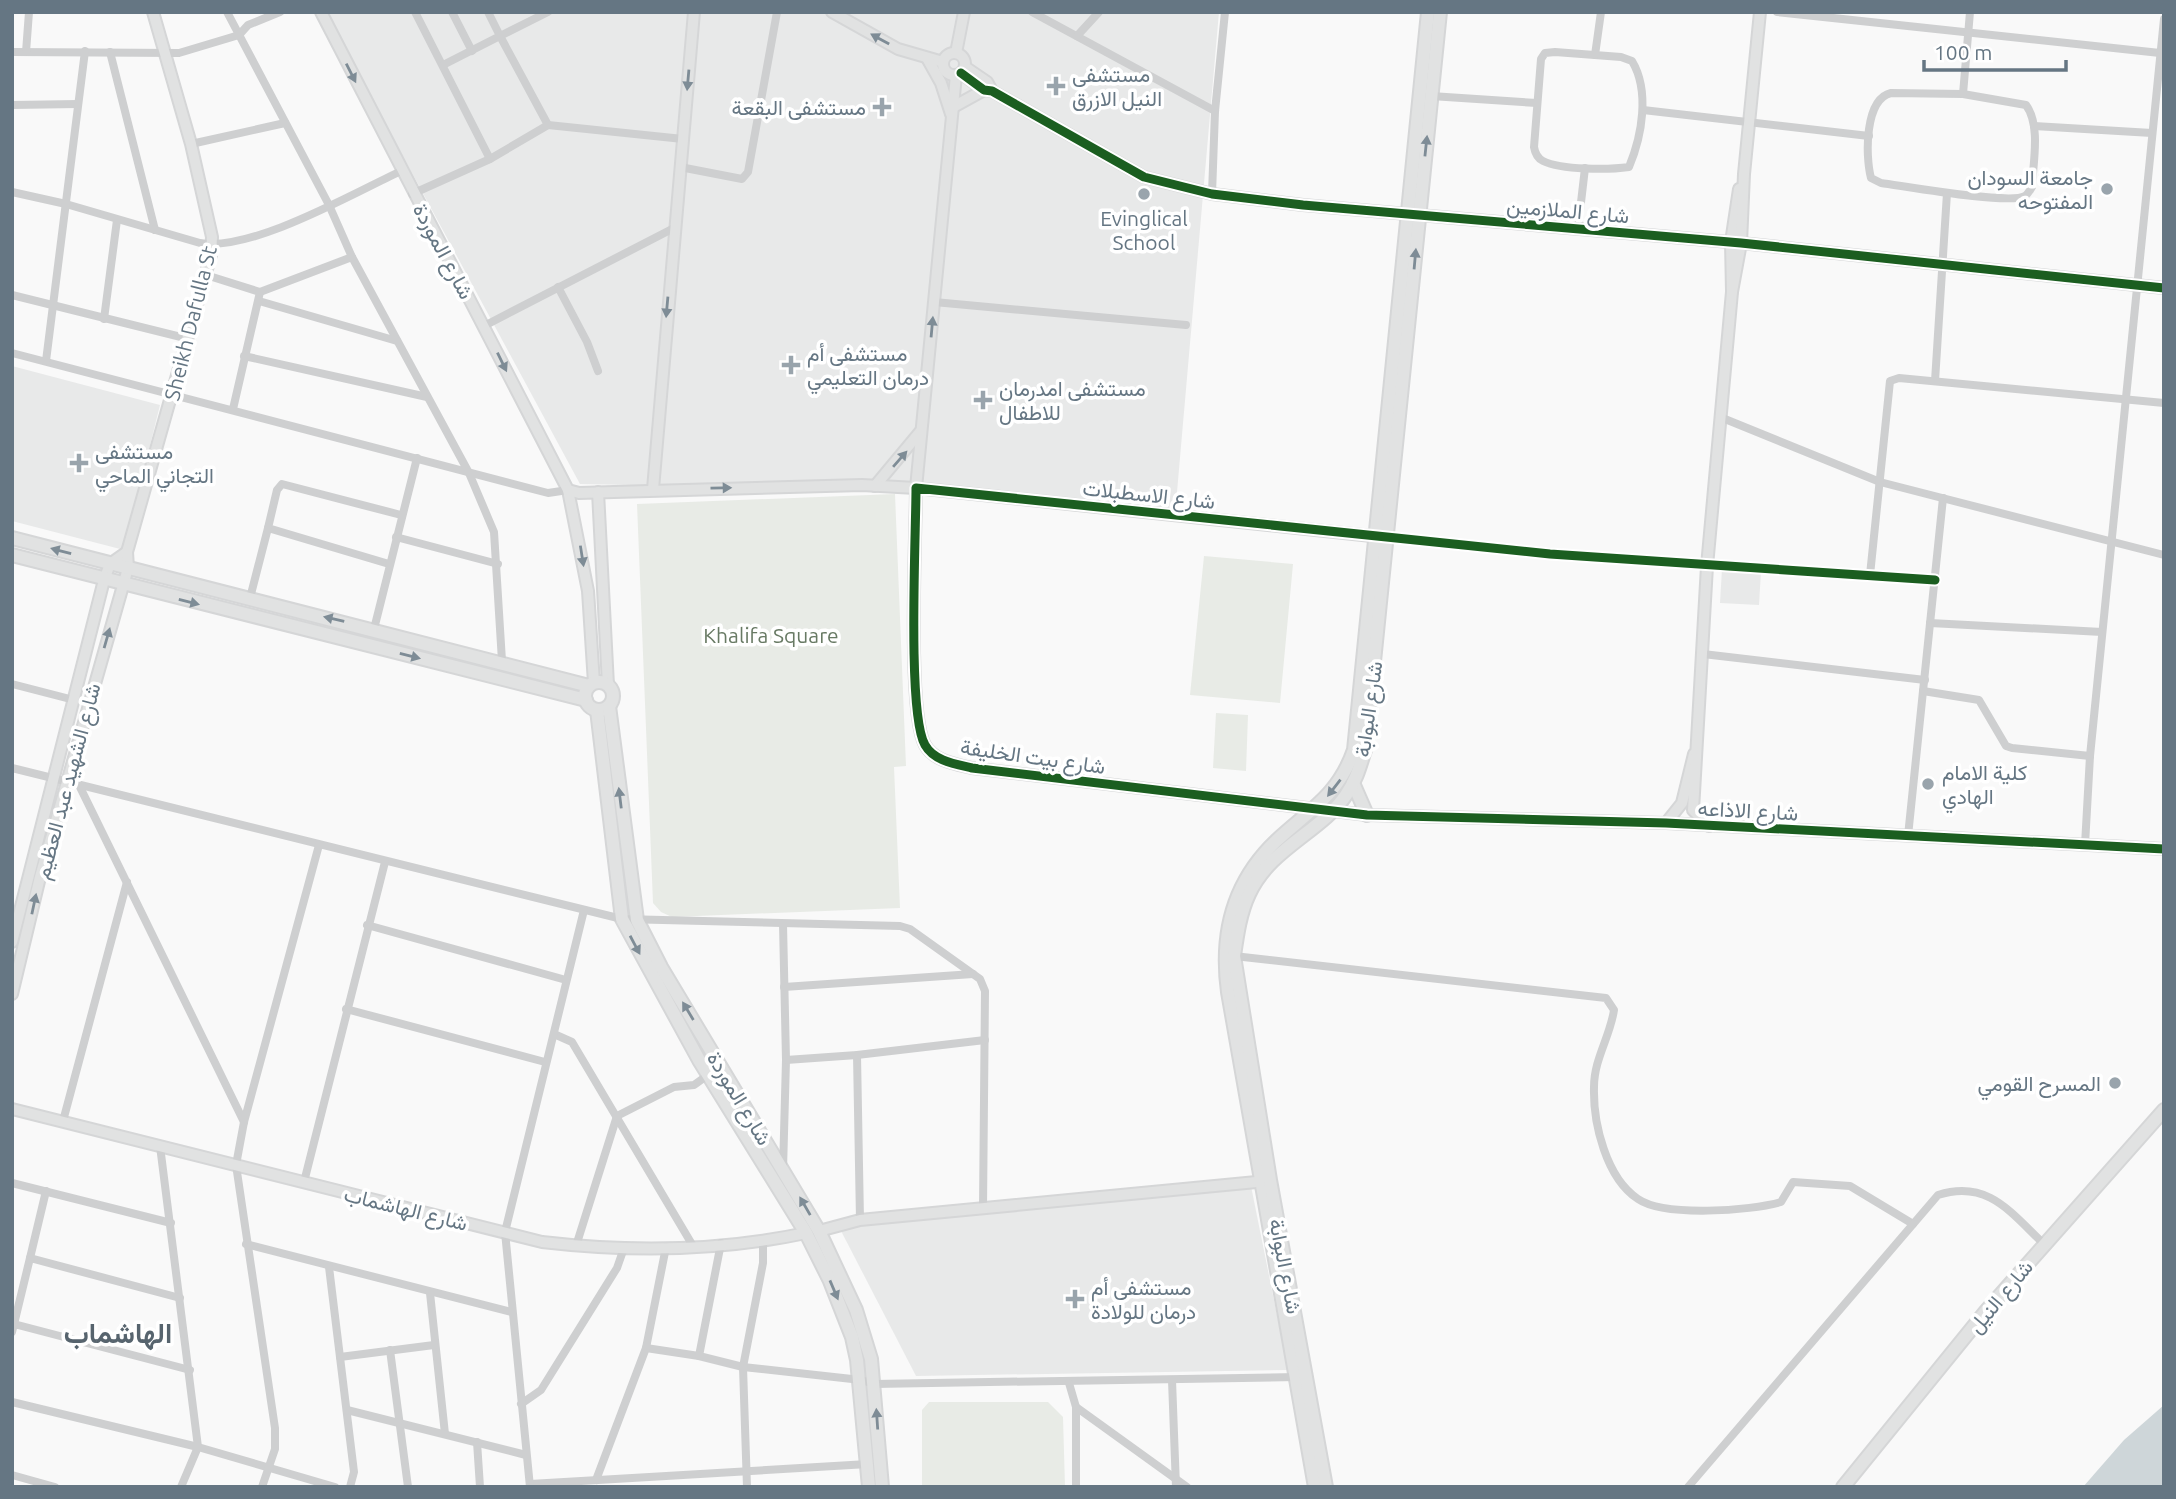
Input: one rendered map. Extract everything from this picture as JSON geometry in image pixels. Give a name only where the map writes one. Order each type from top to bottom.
[{"type":"main road","points":[[1413,214],[1428,12]]},
{"type":"main road","points":[[1413,214],[1431,96],[1440,12]]},
{"type":"main road","name":"شارع البوابة","points":[[1265,1181],[1234,956],[1240,920],[1257,880],[1285,848],[1330,812],[1353,783],[1369,731],[1382,537],[1413,214]]},
{"type":"main road","name":"شارع البوابة","points":[[1326,1487],[1301,1376],[1225,971],[1226,929],[1234,900],[1248,873],[1276,841],[1314,810],[1341,780],[1354,750],[1382,537]]},
{"type":"main road","points":[[12,538],[592,685],[608,685],[613,693],[603,708],[586,700],[12,555]]},
{"type":"main road","points":[[513,682],[519,666]]},
{"type":"main road","points":[[586,700],[592,685]]},
{"type":"main road","name":"شارع الموردة","points":[[603,708],[622,919],[708,1075],[812,1232],[844,1313],[861,1380],[869,1487]]},
{"type":"main road","name":"شارع الموردة","points":[[603,708],[637,920],[661,967],[783,1170],[866,1336],[874,1384],[882,1487]]},
{"type":"main road","points":[[1353,783],[1367,815]]},
{"type":"main road","points":[[699,1060],[711,1049]]},
{"type":"main road","name":"شارع النيل","points":[[1843,1487],[2044,1244],[2164,1110]]},
{"type":"main road","name":"شارع البوابة","points":[[1301,1376],[1315,1487]]},
{"type":"street","points":[[26,52],[29,12]]},
{"type":"street","name":"Sheikh Dafulla St","points":[[127,552],[174,395],[212,245],[191,144],[153,12]]},
{"type":"street","points":[[227,12],[329,205],[352,257],[469,473],[497,539],[502,661]]},
{"type":"street","points":[[12,52],[167,54],[188,51],[239,35],[248,25],[279,12]]},
{"type":"street","name":"شارع الموردة","points":[[321,12],[412,194],[484,326],[568,490],[588,591],[592,685]]},
{"type":"street","points":[[415,12],[489,159]]},
{"type":"street","points":[[452,12],[472,51]]},
{"type":"street","points":[[488,12],[548,125]]},
{"type":"street","points":[[443,65],[548,12]]},
{"type":"street","points":[[653,489],[694,12]]},
{"type":"street","points":[[680,167],[742,179],[748,172],[777,12]]},
{"type":"street","points":[[832,12],[898,49],[943,62]]},
{"type":"street","points":[[956,53],[964,12]]},
{"type":"street","points":[[1032,12],[1215,111]]},
{"type":"street","points":[[1077,36],[1099,12]]},
{"type":"street","points":[[1212,194],[1215,111],[1225,12]]},
{"type":"street","points":[[1595,55],[1601,12]]},
{"type":"street","points":[[1709,826],[1693,810],[1707,566],[1760,12]]},
{"type":"street","points":[[1776,12],[2160,52]]},
{"type":"street","points":[[1963,94],[1970,12]]},
{"type":"street","points":[[2085,845],[2090,756],[2164,19]]},
{"type":"street","points":[[46,361],[85,51]]},
{"type":"street","points":[[110,52],[155,230]]},
{"type":"street","points":[[956,53],[945,57],[943,62],[946,72],[961,72]]},
{"type":"street","points":[[916,488],[953,120],[961,72],[961,56],[956,53]]},
{"type":"street","points":[[1545,53],[1595,55],[1632,61],[1638,71],[1643,110],[1629,167],[1585,168],[1542,161],[1536,156],[1537,103],[1541,60],[1545,53]]},
{"type":"street","points":[[927,58],[944,90],[953,120]]},
{"type":"street","name":"شارع الملازمين","points":[[961,72],[987,82],[988,90],[1144,177],[1212,194],[1711,240],[1943,267],[2164,288]]},
{"type":"street","points":[[955,106],[988,90]]},
{"type":"street","points":[[1963,94],[2026,105],[2032,112],[2034,126],[2032,187],[2024,196],[1947,192],[1881,183],[1871,178],[1868,167],[1869,136],[1874,103],[1881,95],[1963,94]]},
{"type":"street","points":[[1431,96],[1537,103]]},
{"type":"street","points":[[12,105],[78,104]]},
{"type":"street","points":[[1643,110],[1869,136]]},
{"type":"street","points":[[2153,113],[2164,114]]},
{"type":"street","points":[[191,144],[285,122]]},
{"type":"street","points":[[412,194],[489,159],[548,125],[683,139]]},
{"type":"street","points":[[2034,126],[2152,133]]},
{"type":"street","points":[[1578,229],[1585,168]]},
{"type":"street","points":[[12,192],[66,204],[212,245],[235,243],[329,205],[401,171]]},
{"type":"street","points":[[1736,243],[1734,221],[1739,185],[1744,174]]},
{"type":"street","points":[[1935,382],[1947,192]]},
{"type":"street","points":[[104,319],[117,220]]},
{"type":"street","points":[[1711,240],[1728,230],[1734,221]]},
{"type":"street","points":[[484,326],[674,228]]},
{"type":"street","points":[[260,296],[352,257]]},
{"type":"street","points":[[206,275],[260,296],[397,341]]},
{"type":"street","points":[[558,288],[587,342],[598,371]]},
{"type":"street","points":[[12,295],[188,339]]},
{"type":"street","points":[[233,409],[260,296]]},
{"type":"street","points":[[934,302],[1186,325]]},
{"type":"street","points":[[12,352],[548,493],[568,490]]},
{"type":"street","points":[[244,356],[427,397]]},
{"type":"street","points":[[1870,575],[1890,382],[1899,378],[2164,403]]},
{"type":"street","points":[[1720,417],[1880,482],[2164,555]]},
{"type":"street","points":[[874,486],[922,430]]},
{"type":"street","points":[[374,629],[417,458]]},
{"type":"street","points":[[250,598],[277,490],[282,484],[401,515]]},
{"type":"street","name":"شارع الاسطبلات","points":[[568,490],[579,493],[653,489],[874,486],[916,488],[1382,537]]},
{"type":"street","name":"شارع بيت الخليفة","points":[[916,488],[916,691],[920,728],[930,752],[938,758],[972,768],[1314,810]]},
{"type":"street","points":[[598,492],[608,685]]},
{"type":"street","points":[[1908,836],[1943,498]]},
{"type":"street","points":[[268,528],[390,564]]},
{"type":"street","points":[[397,537],[498,564]]},
{"type":"street","points":[[1382,537],[1707,566],[1935,580]]},
{"type":"street","points":[[110,564],[127,552]]},
{"type":"street","name":"شارع الشهيد عبد العظيم","points":[[12,995],[40,877],[72,782],[128,568],[127,552]]},
{"type":"street","name":"شارع الشهيد عبد العظيم","points":[[13,941],[110,564]]},
{"type":"street","points":[[1930,622],[2102,632]]},
{"type":"street","points":[[1703,654],[1925,680]]},
{"type":"street","points":[[12,684],[74,700]]},
{"type":"street","points":[[1923,691],[1979,700],[2006,746],[2090,756]]},
{"type":"street","points":[[1666,823],[1677,812],[1685,794],[1696,748]]},
{"type":"street","points":[[12,768],[622,919],[900,926],[910,929],[980,979],[985,991],[983,1209]]},
{"type":"street","points":[[72,782],[127,882],[244,1122]]},
{"type":"street","name":"شارع الاذاعه","points":[[1314,810],[1367,815],[1666,823],[2164,849]]},
{"type":"street","points":[[262,1487],[270,1467],[275,1428],[236,1165],[244,1122],[320,845]]},
{"type":"street","points":[[304,1182],[385,862]]},
{"type":"street","points":[[63,1121],[127,882]]},
{"type":"street","points":[[584,910],[505,1232],[530,1486],[867,1464]]},
{"type":"street","points":[[783,924],[786,1060],[783,1170]]},
{"type":"street","points":[[367,925],[566,980]]},
{"type":"street","points":[[13,941],[26,945]]},
{"type":"street","points":[[1234,956],[1606,998],[1614,1010],[1609,1032],[1596,1063],[1594,1088],[1597,1118],[1610,1162],[1624,1186],[1640,1201],[1684,1209],[1742,1211],[1780,1202],[1793,1182],[1850,1186],[1913,1224]]},
{"type":"street","points":[[784,987],[973,974]]},
{"type":"street","points":[[346,1009],[545,1062]]},
{"type":"street","points":[[554,1034],[572,1042],[693,1246]]},
{"type":"street","points":[[786,1060],[985,1041]]},
{"type":"street","points":[[857,1055],[860,1220]]},
{"type":"street","points":[[576,1246],[617,1116],[674,1087],[694,1085],[708,1075]]},
{"type":"street","name":"شارع الهاشماب","points":[[12,1109],[542,1242],[576,1246],[666,1247],[764,1240],[860,1220],[1265,1181]]},
{"type":"street","points":[[160,1146],[172,1223],[198,1447],[181,1487]]},
{"type":"street","points":[[12,1183],[172,1223]]},
{"type":"street","points":[[1688,1487],[1938,1195],[1955,1189],[1978,1191],[1994,1198],[2044,1244]]},
{"type":"street","points":[[46,1191],[13,1328],[190,1370]]},
{"type":"street","points":[[747,1487],[743,1367],[764,1264],[764,1240]]},
{"type":"street","points":[[699,1356],[721,1243]]},
{"type":"street","points":[[246,1244],[511,1312]]},
{"type":"street","points":[[596,1480],[646,1348],[666,1247]]},
{"type":"street","points":[[521,1404],[541,1390],[617,1268],[624,1248]]},
{"type":"street","points":[[30,1258],[180,1298]]},
{"type":"street","points":[[329,1267],[354,1472],[350,1487]]},
{"type":"street","points":[[430,1293],[445,1434]]},
{"type":"street","points":[[340,1357],[434,1345]]},
{"type":"street","points":[[646,1348],[699,1356],[743,1367],[861,1380],[874,1384],[1069,1383],[1301,1376]]},
{"type":"street","points":[[390,1350],[408,1487]]},
{"type":"street","points":[[1172,1380],[1176,1483]]},
{"type":"street","points":[[1069,1383],[1076,1407],[1076,1487]]},
{"type":"street","points":[[12,1402],[198,1447],[335,1487]]},
{"type":"street","points":[[1076,1407],[1176,1483],[1187,1487]]},
{"type":"street","points":[[346,1410],[526,1454]]},
{"type":"street","points":[[477,1442],[480,1487]]},
{"type":"street","points":[[12,1475],[55,1487]]},
{"type":"shaded area","points":[[325,12],[1219,12],[1175,515],[949,491],[580,484]]},
{"type":"shaded area","name":"مستشفى التجاني الماحي","points":[[12,366],[160,405],[124,550],[12,521]]},
{"type":"shaded area","points":[[1722,569],[1761,571],[1759,605],[1720,603]]},
{"type":"shaded area","name":"مستشفى أم درمان للولادة","points":[[1251,1186],[1288,1370],[916,1376],[839,1227]]},
{"type":"shaded area","points":[[2164,1405],[2164,1487],[2083,1487],[2124,1440]]},
{"type":"green space","name":"Khalifa Square","points":[[895,494],[906,766],[894,767],[900,908],[672,917],[661,912],[653,903],[637,504]]},
{"type":"green space","points":[[1204,556],[1293,564],[1280,703],[1190,695]]},
{"type":"green space","points":[[1216,713],[1248,715],[1246,771],[1213,768]]},
{"type":"green space","points":[[929,1402],[1048,1402],[1063,1417],[1065,1487],[922,1487],[922,1410]]},
{"type":"cycle path","points":[[961,73],[984,90],[992,91],[1144,177],[1212,194],[1303,205],[1741,243],[2164,288]]},
{"type":"cycle path","points":[[1935,580],[1550,554],[916,488],[914,662],[919,727],[925,745],[934,755],[945,761],[972,768],[1367,815],[1666,823],[2164,849]]},
{"type":"place","name":"مستشفى النيل الازرق","points":[[1056,86]]},
{"type":"place","name":"مستشفى البقعة","points":[[882,107]]},
{"type":"place","name":"جامعة السودان المفتوحه","points":[[2107,189]]},
{"type":"place","name":"Evinglical School","points":[[1144,194]]},
{"type":"place","name":"مستشفى أم درمان التعليمي","points":[[791,365]]},
{"type":"place","name":"مستشفى امدرمان للاطفال","points":[[983,400]]},
{"type":"place","name":"مستشفى التجاني الماحي","points":[[79,463]]},
{"type":"place","name":"كلية الامام الهادي","points":[[1928,784]]},
{"type":"place","name":"المسرح القومي","points":[[2115,1083]]},
{"type":"place","name":"مستشفى أم درمان للولادة","points":[[1075,1299]]},
{"type":"district","name":"الهاشماب","points":[[118,1332]]}]
